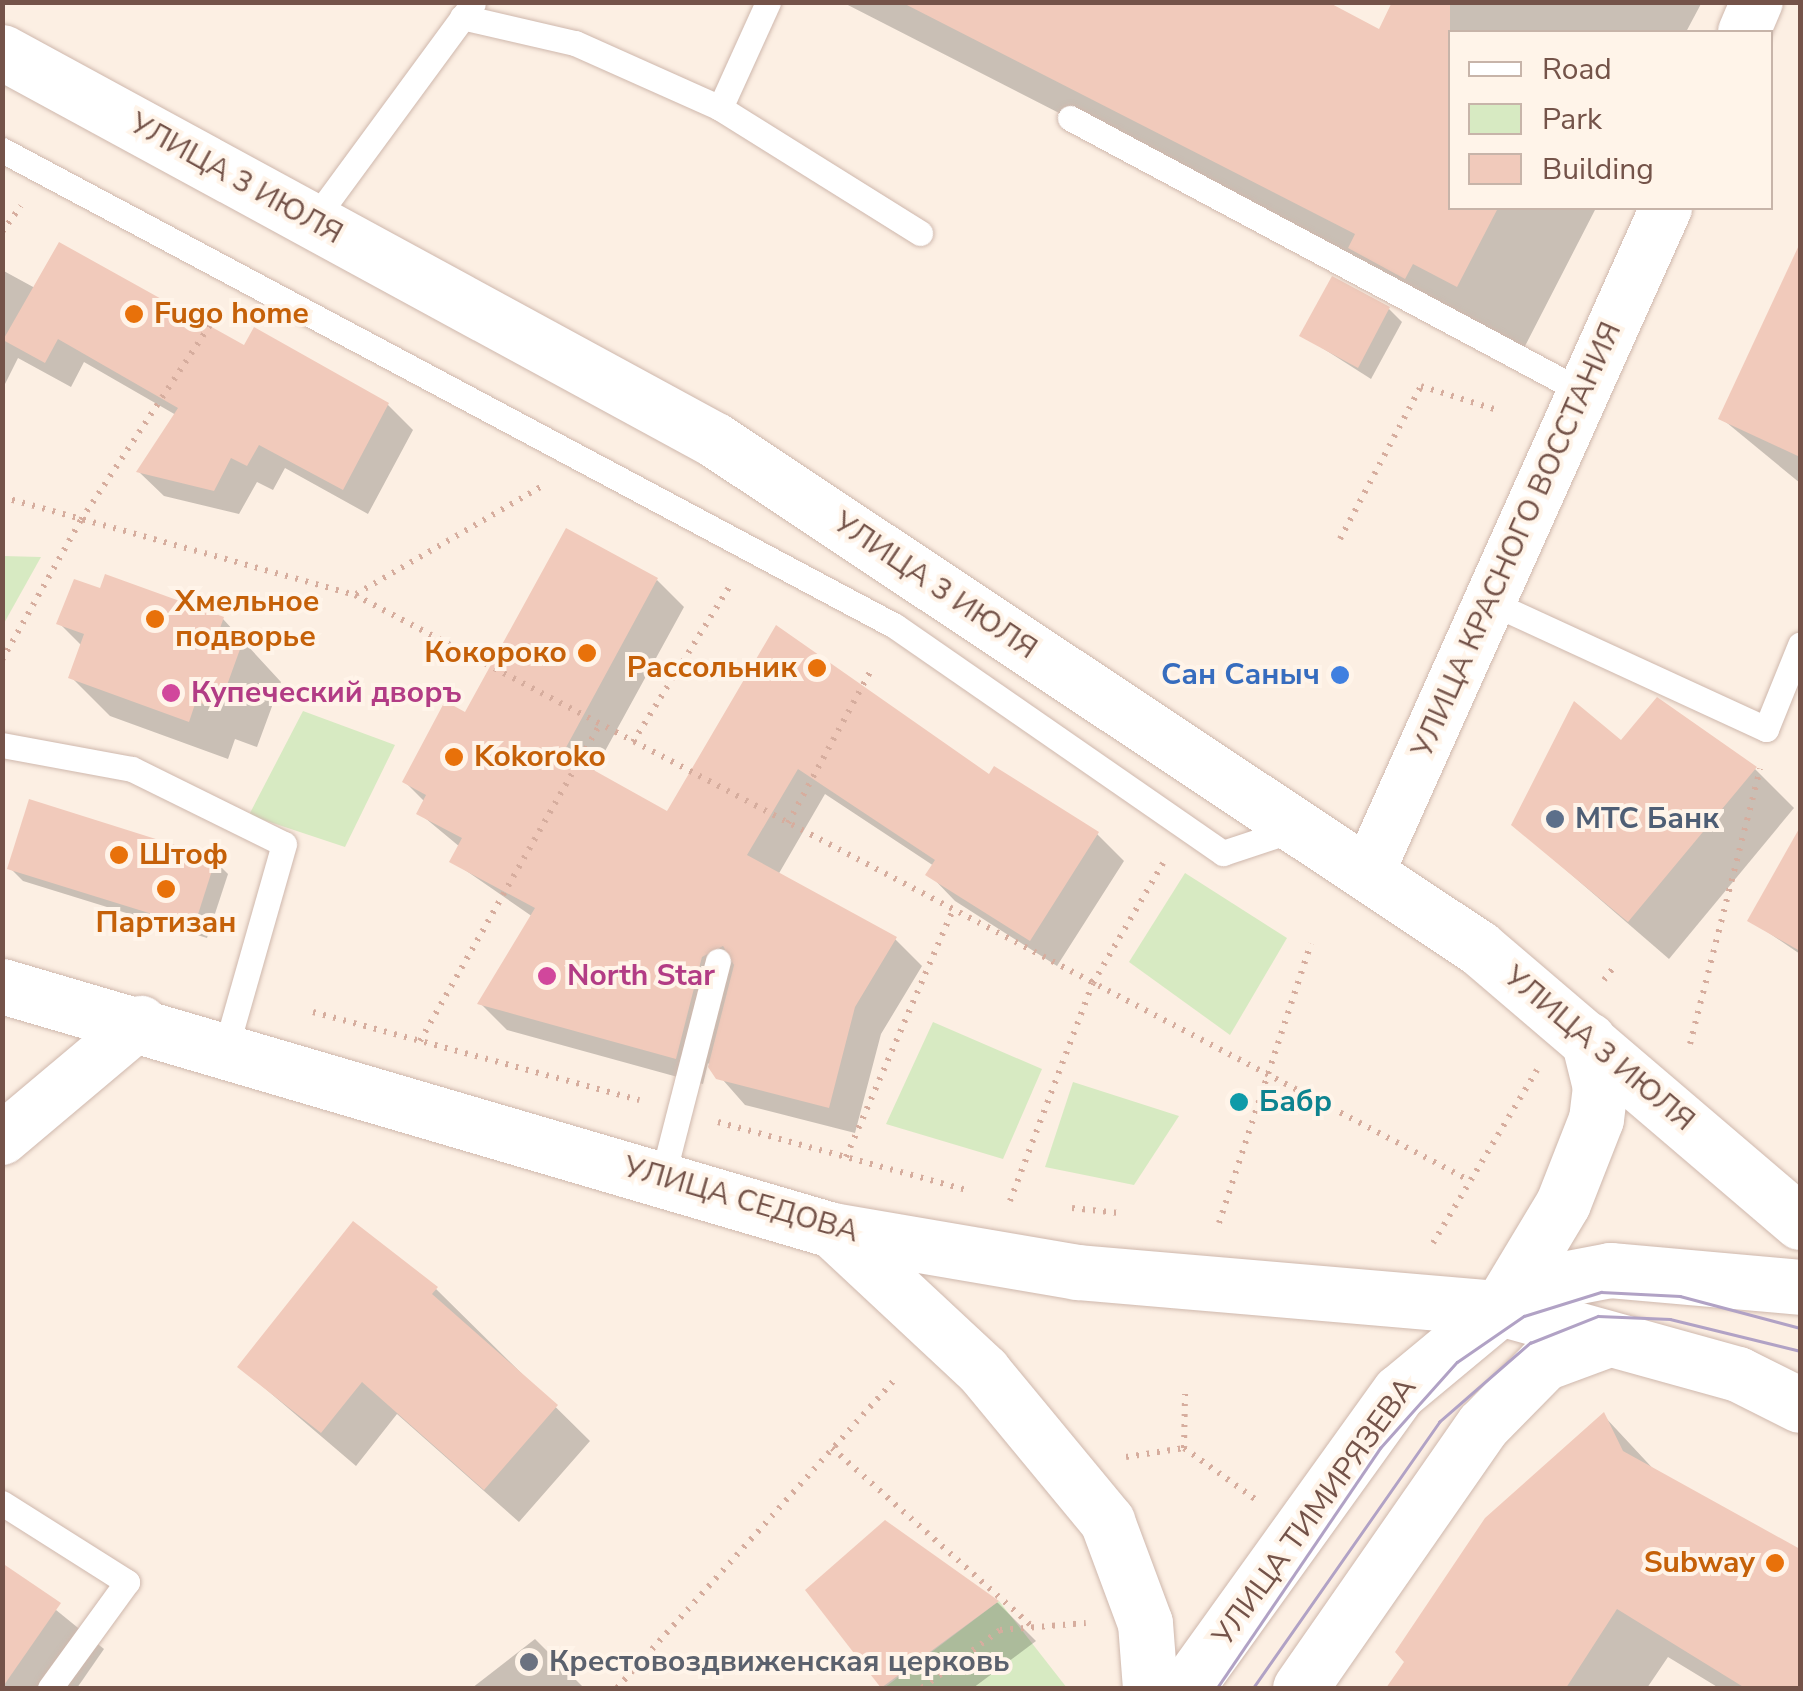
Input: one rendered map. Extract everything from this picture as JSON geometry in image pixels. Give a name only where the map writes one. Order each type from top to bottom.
[{"type":"main road","name":"УЛИЦА 3 ИЮЛЯ","points":[[2,52],[715,440],[1368,873],[1588,1038],[1800,1222]]},
{"type":"main road","name":"УЛИЦА СЕДОВА","points":[[2,986],[141,1022],[832,1230],[1077,1272],[1500,1308],[1738,1374],[1800,1405]]},
{"type":"main road","points":[[1483,1425],[1500,1308],[1563,1203],[1596,1118],[1599,1071],[1588,1038]]},
{"type":"main road","points":[[832,1230],[983,1371],[1107,1521],[1145,1622],[1150,1688]]},
{"type":"main road","points":[[1500,1308],[1558,1280],[1610,1270],[1800,1287]]},
{"type":"main road","name":"УЛИЦА ТИМИРЯЗЕВА","points":[[1186,1688],[1399,1392],[1500,1308]]},
{"type":"main road","points":[[1300,1688],[1483,1425],[1544,1363],[1606,1340]]},
{"type":"street","points":[[1745,30],[1757,2]]},
{"type":"street","name":"УЛИЦА КРАСНОГО ВОССТАНИЯ","points":[[1368,873],[1665,210]]},
{"type":"street","points":[[2,1140],[141,1022]]},
{"type":"lane","points":[[720,108],[768,2]]},
{"type":"lane","points":[[312,220],[468,10],[575,43],[720,108],[920,233]]},
{"type":"lane","points":[[1070,118],[1583,392]]},
{"type":"lane","points":[[2,150],[895,626],[1223,853],[1300,827]]},
{"type":"lane","points":[[1490,602],[1766,729],[1800,645]]},
{"type":"lane","points":[[2,745],[132,769],[284,844],[226,1048]]},
{"type":"lane","points":[[662,1179],[718,960]]},
{"type":"lane","points":[[2,1503],[127,1582],[50,1688]]},
{"type":"path","points":[[2,660],[81,520],[229,296]]},
{"type":"path","points":[[1340,539],[1420,386],[1494,410]]},
{"type":"path","points":[[355,595],[589,460]]},
{"type":"path","points":[[2,499],[355,595],[1467,1180]]},
{"type":"path","points":[[633,742],[730,587]]},
{"type":"path","points":[[788,822],[872,668]]},
{"type":"path","points":[[420,1041],[600,724]]},
{"type":"path","points":[[1690,1044],[1766,729]]},
{"type":"path","points":[[242,993],[1010,1202],[1093,983],[1172,849]]},
{"type":"path","points":[[846,1157],[953,910]]},
{"type":"path","points":[[1219,1223],[1311,944]]},
{"type":"path","points":[[1432,1246],[1467,1180],[1536,1072]]},
{"type":"path","points":[[617,1688],[896,1379]]},
{"type":"path","points":[[1184,1448],[1185,1394]]},
{"type":"path","points":[[832,1448],[1033,1627]]},
{"type":"path","points":[[1110,1460],[1184,1448],[1260,1503]]},
{"type":"path","points":[[922,1688],[1000,1630],[1108,1621]]},
{"type":"green space","points":[[2,556],[41,557],[3,625]]},
{"type":"green space","points":[[303,711],[395,745],[345,847],[249,815]]},
{"type":"green space","points":[[1185,873],[1287,938],[1230,1035],[1129,962]]},
{"type":"green space","points":[[933,1022],[1042,1069],[1003,1159],[886,1124]]},
{"type":"green space","points":[[1073,1082],[1179,1116],[1134,1185],[1045,1167]]},
{"type":"green space","points":[[999,1601],[1067,1688],[884,1688]]},
{"type":"building","points":[[901,2],[1328,2],[1379,29],[1392,2],[1450,2],[1448,210],[1497,210],[1457,287],[1413,264],[1405,279],[1348,248],[1355,234]]},
{"type":"building","points":[[59,242],[244,345],[254,327],[389,403],[343,490],[259,445],[247,466],[231,458],[214,491],[136,472],[178,408],[58,339],[45,363],[3,340]]},
{"type":"building","points":[[1800,243],[1800,457],[1718,419]]},
{"type":"building","points":[[1332,276],[1390,307],[1358,368],[1299,336]]},
{"type":"building","points":[[566,528],[658,578],[563,753],[667,811],[776,625],[989,774],[994,766],[1099,832],[1030,941],[925,875],[935,860],[798,769],[747,855],[897,937],[855,1007],[829,1108],[716,1079],[708,1067],[734,965],[723,946],[702,957],[676,1059],[477,1004],[535,908],[449,862],[462,838],[416,814],[426,795],[402,782],[445,701],[465,712]]},
{"type":"building","points":[[105,574],[224,617],[219,631],[243,641],[218,710],[196,701],[189,722],[68,678],[84,634],[56,624],[74,579],[100,588]]},
{"type":"building","points":[[1657,697],[1757,767],[1628,922],[1511,825],[1574,701],[1621,740]]},
{"type":"building","points":[[29,799],[216,858],[194,927],[7,869]]},
{"type":"building","points":[[1800,827],[1800,951],[1747,921]]},
{"type":"building","points":[[353,1221],[438,1287],[432,1294],[558,1405],[484,1490],[362,1382],[321,1433],[237,1367]]},
{"type":"building","points":[[1604,1412],[1623,1451],[1800,1549],[1800,1688],[1745,1688],[1617,1609],[1566,1688],[1386,1688],[1404,1662],[1395,1652],[1485,1518]]},
{"type":"building","points":[[885,1520],[999,1601],[881,1688],[805,1590]]},
{"type":"building","points":[[2,1563],[61,1603],[2,1688]]},
{"type":"tram line","points":[[1217,1688],[1380,1448],[1457,1362],[1524,1316],[1601,1292],[1680,1296],[1800,1328]]},
{"type":"tram line","points":[[1253,1688],[1439,1422],[1530,1343],[1598,1316],[1670,1319],[1800,1351]]},
{"type":"place","name":"Fugo home","points":[[134,314]]},
{"type":"place","name":"Хмельное подворье","points":[[155,619]]},
{"type":"place","name":"Кокороко","points":[[587,653]]},
{"type":"place","name":"Рассольник","points":[[817,668]]},
{"type":"place","name":"Сан Саныч","points":[[1340,675]]},
{"type":"place","name":"Купеческий дворъ","points":[[171,693]]},
{"type":"place","name":"Kokoroko","points":[[454,757]]},
{"type":"place","name":"МТС Банк","points":[[1555,819]]},
{"type":"place","name":"Штоф","points":[[119,855]]},
{"type":"place","name":"Партизан","points":[[166,889]]},
{"type":"place","name":"North Star","points":[[547,976]]},
{"type":"place","name":"Бабр","points":[[1239,1102]]},
{"type":"place","name":"Subway","points":[[1775,1563]]},
{"type":"place","name":"Крестовоздвиженская церковь","points":[[529,1662]]}]
